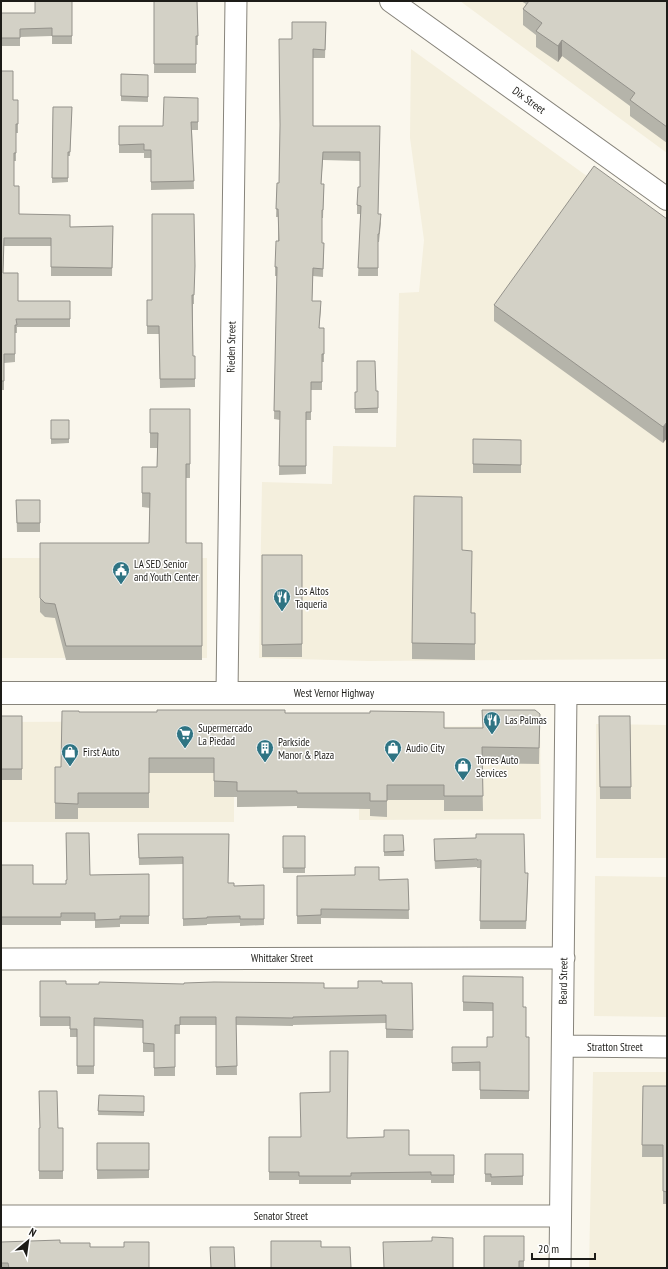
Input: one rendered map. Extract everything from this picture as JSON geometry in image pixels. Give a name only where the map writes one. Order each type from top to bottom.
[{"type":"street","name":"Rieden Street","points":[[227,693],[236,1]]},
{"type":"street","name":"Dix Street","points":[[391,1],[667,199]]},
{"type":"street","name":"Beard Street","points":[[560,1268],[566,693]]},
{"type":"street","name":"West Vernor Highway","points":[[1,694],[667,693]]},
{"type":"street","name":"Whittaker Street","points":[[1,959],[564,958]]},
{"type":"street","name":"Stratton Street","points":[[562,1046],[667,1047]]},
{"type":"street","name":"Senator Street","points":[[1,1216],[560,1216]]},
{"type":"shaded area","points":[[460,1],[667,1],[667,153]]},
{"type":"shaded area","points":[[411,49],[667,234],[667,659],[368,661],[259,658],[262,482],[332,484],[333,446],[396,447],[399,293],[419,292],[424,240],[410,138]]},
{"type":"shaded area","name":"LA SED Senior and Youth Center","points":[[1,558],[207,558],[207,658],[1,658]]},
{"type":"shaded area","points":[[234,721],[234,822],[1,822],[1,722]]},
{"type":"shaded area","points":[[596,724],[667,725],[667,858],[596,858]]},
{"type":"shaded area","points":[[540,726],[541,819],[359,820],[359,727]]},
{"type":"shaded area","points":[[595,876],[667,877],[667,1017],[594,1016]]},
{"type":"shaded area","points":[[593,1072],[667,1072],[667,1268],[589,1268]]},
{"type":"building","points":[[35,1],[72,1],[72,36],[52,36],[52,28],[20,29],[20,38],[1,38],[1,13],[35,13]]},
{"type":"building","points":[[154,1],[197,1],[198,36],[196,36],[196,64],[154,64]]},
{"type":"building","points":[[529,1],[667,1],[667,127],[630,100],[635,93],[562,40],[558,46],[536,31],[542,23],[523,9]]},
{"type":"building","points":[[292,22],[326,22],[325,50],[313,49],[313,126],[380,126],[378,214],[381,214],[378,234],[378,268],[358,268],[361,206],[357,205],[358,187],[360,187],[360,152],[323,152],[321,184],[324,184],[322,210],[322,243],[324,243],[323,269],[313,268],[312,301],[321,301],[319,328],[324,328],[324,354],[322,354],[322,382],[311,382],[311,412],[306,412],[306,466],[279,466],[280,411],[274,411],[277,267],[275,267],[276,241],[279,241],[278,209],[276,209],[277,183],[279,183],[279,39],[292,39]]},
{"type":"building","points":[[1,71],[13,71],[13,100],[18,100],[16,153],[14,153],[14,186],[19,186],[19,214],[70,215],[70,227],[113,226],[112,268],[51,267],[51,238],[4,238],[3,273],[18,273],[18,301],[70,301],[70,319],[16,319],[15,354],[4,354],[4,381],[1,381]]},
{"type":"building","points":[[121,74],[148,75],[148,97],[121,96]]},
{"type":"building","points":[[164,97],[198,98],[198,122],[191,122],[194,181],[151,182],[151,150],[144,150],[144,144],[119,145],[119,126],[163,126]]},
{"type":"building","points":[[53,107],[72,107],[70,152],[68,152],[68,178],[52,178]]},
{"type":"building","points":[[594,166],[667,219],[667,422],[663,427],[494,305]]},
{"type":"building","points":[[152,214],[194,214],[195,266],[194,295],[192,295],[195,379],[160,379],[159,326],[147,326],[147,300],[152,300]]},
{"type":"building","points":[[357,361],[375,361],[378,408],[355,409],[355,392],[357,392]]},
{"type":"building","name":"LA SED Senior and Youth Center","points":[[150,409],[190,409],[190,464],[186,464],[186,543],[202,543],[202,646],[66,646],[55,604],[45,603],[40,598],[40,543],[149,543],[150,493],[142,493],[142,467],[157,467],[158,433],[150,433]]},
{"type":"building","points":[[51,420],[69,420],[69,439],[51,439]]},
{"type":"building","points":[[473,439],[521,440],[521,465],[473,464]]},
{"type":"building","points":[[414,496],[462,497],[462,550],[472,551],[471,613],[475,613],[475,644],[412,643]]},
{"type":"building","points":[[16,500],[40,500],[40,523],[17,523]]},
{"type":"building","name":"Los Altos Taqueria","points":[[262,555],[302,555],[302,644],[262,645]]},
{"type":"building","points":[[157,710],[285,710],[285,713],[370,713],[370,711],[444,712],[444,728],[483,728],[482,710],[535,710],[540,714],[539,748],[482,747],[483,796],[444,796],[444,785],[387,785],[387,801],[370,801],[370,793],[237,791],[237,782],[214,781],[214,758],[149,758],[149,793],[78,793],[78,804],[55,803],[55,767],[61,767],[62,711],[157,712]]},
{"type":"building","points":[[1,716],[22,716],[22,769],[1,769]]},
{"type":"building","points":[[599,716],[630,716],[631,787],[600,787]]},
{"type":"building","points":[[66,833],[89,833],[90,875],[149,874],[149,916],[120,916],[120,919],[95,920],[95,913],[61,913],[61,917],[1,917],[1,865],[33,865],[33,884],[66,884]]},
{"type":"building","points":[[138,834],[229,834],[228,883],[234,883],[234,886],[264,885],[264,919],[240,919],[240,916],[183,919],[183,857],[139,858]]},
{"type":"building","points":[[476,834],[524,834],[525,873],[528,873],[526,921],[480,921],[481,860],[435,861],[434,839],[476,838]]},
{"type":"building","points":[[384,835],[403,835],[404,851],[384,852]]},
{"type":"building","points":[[283,836],[305,836],[305,868],[283,868]]},
{"type":"building","points":[[355,867],[379,867],[379,880],[408,879],[409,910],[321,909],[321,915],[297,916],[297,876],[355,875]]},
{"type":"building","points":[[463,976],[523,977],[523,1007],[526,1007],[526,1037],[529,1037],[529,1091],[480,1090],[480,1062],[452,1063],[452,1047],[487,1047],[487,1037],[493,1037],[493,1003],[463,1002]]},
{"type":"building","points":[[40,981],[66,981],[66,984],[99,984],[99,982],[184,984],[214,982],[324,983],[324,988],[358,988],[358,981],[412,983],[413,1030],[386,1029],[386,1015],[293,1018],[236,1017],[237,1066],[216,1067],[216,1017],[180,1017],[180,1025],[175,1025],[175,1067],[154,1068],[154,1044],[143,1043],[143,1020],[94,1018],[94,1066],[77,1066],[77,1029],[70,1029],[70,1017],[40,1017]]},
{"type":"building","points":[[330,1051],[348,1051],[347,1138],[384,1137],[384,1130],[409,1130],[409,1155],[454,1155],[454,1175],[431,1175],[431,1172],[351,1173],[351,1176],[299,1176],[299,1172],[269,1172],[269,1137],[301,1137],[300,1093],[330,1092]]},
{"type":"building","points":[[643,1086],[667,1086],[667,1192],[663,1191],[663,1145],[642,1145]]},
{"type":"building","points":[[39,1091],[57,1091],[58,1128],[63,1128],[63,1171],[39,1171]]},
{"type":"building","points":[[99,1095],[144,1096],[144,1112],[98,1111]]},
{"type":"building","points":[[97,1143],[149,1143],[149,1170],[97,1170]]},
{"type":"building","points":[[485,1154],[523,1154],[523,1176],[491,1177],[491,1174],[485,1174]]},
{"type":"building","points":[[484,1236],[524,1236],[524,1261],[519,1261],[519,1268],[484,1268]]},
{"type":"building","points":[[432,1237],[453,1238],[453,1268],[384,1268],[383,1242],[432,1241]]},
{"type":"building","points":[[60,1240],[60,1243],[90,1243],[90,1247],[124,1247],[124,1242],[149,1242],[149,1268],[9,1268],[8,1263],[1,1263],[1,1242]]},
{"type":"building","points":[[271,1241],[321,1241],[321,1247],[350,1247],[351,1268],[271,1268]]},
{"type":"building","points":[[210,1247],[234,1247],[235,1268],[211,1268]]},
{"type":"place","name":"LA SED Senior and Youth Center","points":[[121,585]]},
{"type":"place","name":"Los Altos Taqueria","points":[[282,612]]},
{"type":"place","name":"Las Palmas","points":[[492,735]]},
{"type":"place","name":"Supermercado La Piedad","points":[[185,749]]},
{"type":"place","name":"Parkside Manor & Plaza","points":[[265,763]]},
{"type":"place","name":"Audio City","points":[[393,763]]},
{"type":"place","name":"First Auto","points":[[70,767]]},
{"type":"place","name":"Torres Auto Services","points":[[463,781]]}]
